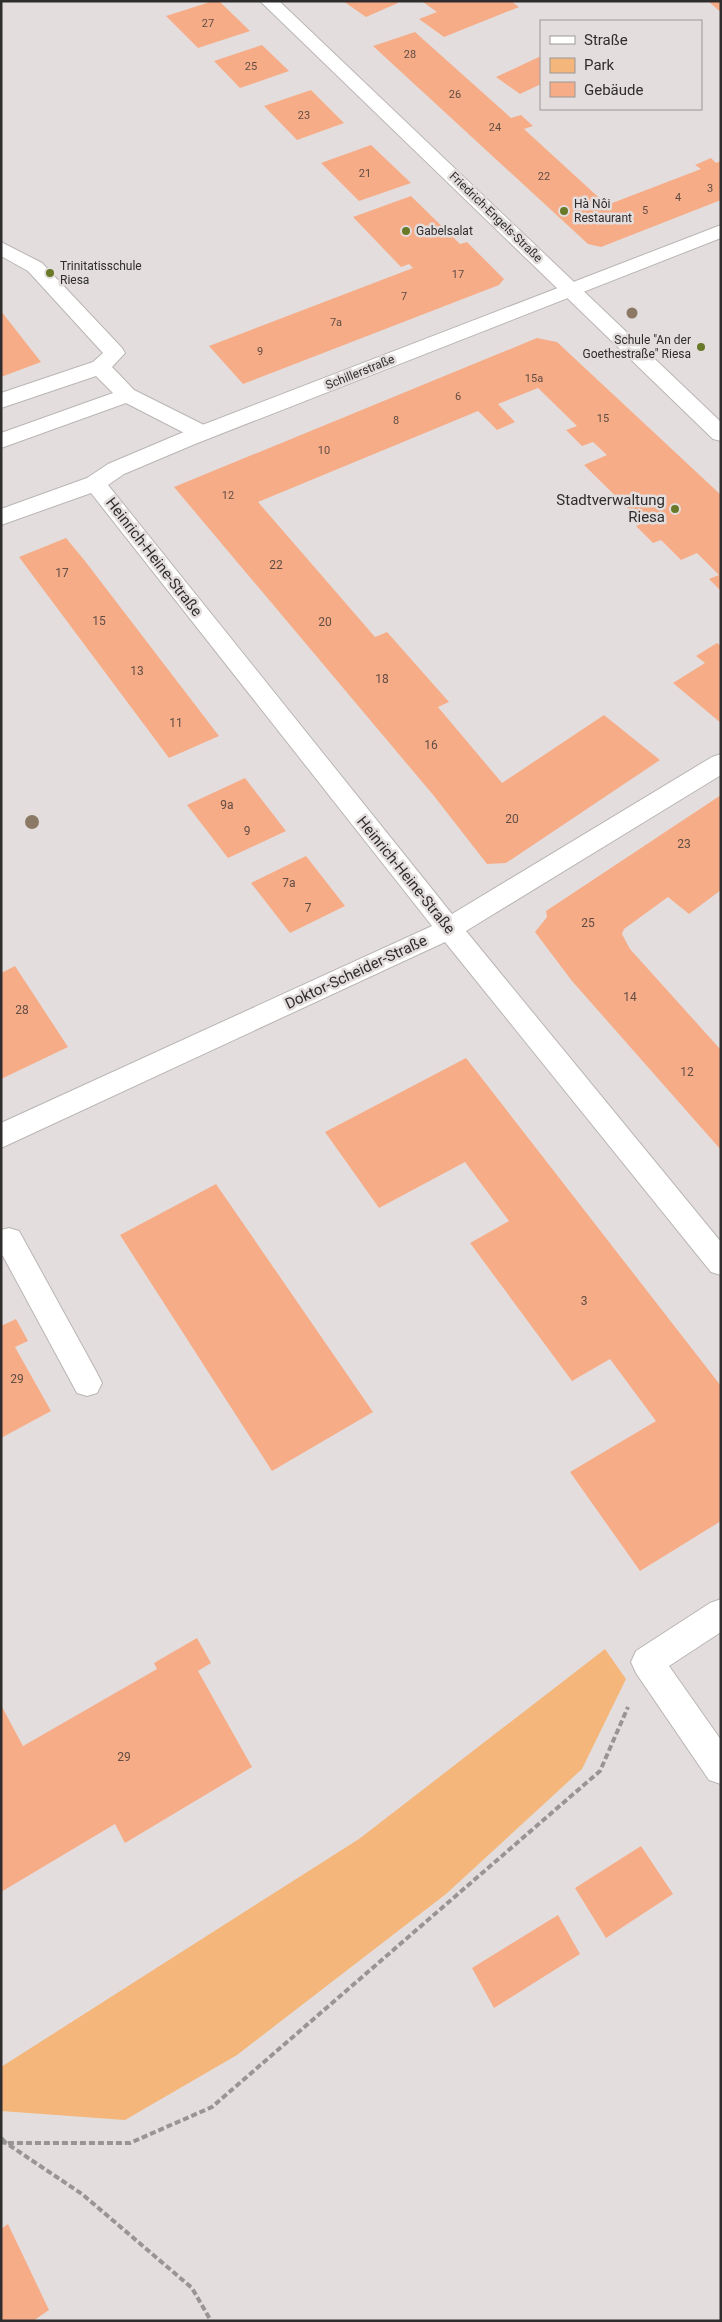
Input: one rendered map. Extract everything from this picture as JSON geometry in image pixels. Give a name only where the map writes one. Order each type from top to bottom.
[{"type":"street","name":"Friedrich-Engels-Straße","points":[[269,1],[721,434]]},
{"type":"street","name":"Schillerstraße","points":[[1,517],[95,483],[116,469],[202,434],[721,231]]},
{"type":"street","points":[[1,248],[35,267],[115,353],[100,367],[1,401]]},
{"type":"street","points":[[100,367],[127,395],[202,434]]},
{"type":"street","points":[[1,440],[127,395]]},
{"type":"street","name":"Heinrich-Heine-Straße","points":[[95,483],[449,929],[721,1263]]},
{"type":"street","name":"Doktor-Scheider-Straße","points":[[1,1136],[449,929],[721,763]]},
{"type":"street","points":[[1,1244],[9,1240],[87,1383]]},
{"type":"street","points":[[721,1614],[647,1662],[721,1768]]},
{"type":"path","points":[[4,2142],[130,2143],[212,2107],[600,1771],[647,1662]]},
{"type":"path","points":[[1,2138],[4,2142],[82,2194],[192,2288],[211,2321]]},
{"type":"green space","points":[[605,1649],[626,1679],[582,1769],[446,1894],[237,2055],[125,2120],[1,2111],[1,2067],[359,1839]]},
{"type":"building","points":[[213,1],[219,1],[250,31],[198,48],[166,16]]},
{"type":"building","points":[[343,1],[395,1],[398,3],[366,17]]},
{"type":"building","points":[[511,1],[519,7],[444,37],[419,19],[437,12],[423,2]]},
{"type":"building","points":[[708,1],[721,1],[721,12],[717,9]]},
{"type":"building","points":[[415,32],[511,118],[521,115],[533,126],[524,129],[607,205],[701,169],[695,165],[711,158],[716,163],[721,161],[721,200],[601,247],[588,244],[373,46]]},
{"type":"building","points":[[262,45],[289,71],[240,88],[214,61]]},
{"type":"building","points":[[540,56],[540,84],[520,94],[496,77]]},
{"type":"building","points":[[311,90],[344,123],[297,140],[264,106]]},
{"type":"building","points":[[371,145],[411,183],[359,201],[321,163]]},
{"type":"building","points":[[411,196],[460,244],[467,242],[504,279],[499,285],[243,384],[209,346],[413,268],[409,264],[401,267],[353,217]]},
{"type":"building","points":[[1,311],[41,362],[1,377]]},
{"type":"building","points":[[537,338],[557,342],[721,495],[721,591],[709,579],[719,575],[697,553],[681,560],[661,540],[653,543],[636,526],[643,523],[584,465],[607,455],[593,442],[582,446],[566,430],[577,426],[538,388],[498,404],[515,422],[497,430],[478,411],[258,502],[375,637],[387,632],[449,702],[438,707],[502,783],[604,715],[660,760],[506,863],[487,864],[434,796],[174,487]]},
{"type":"building","points":[[66,538],[219,736],[169,758],[19,557]]},
{"type":"building","points":[[717,643],[721,646],[721,723],[673,683],[705,663],[696,656]]},
{"type":"building","points":[[245,778],[286,831],[228,858],[187,805]]},
{"type":"building","points":[[721,795],[721,890],[689,914],[668,897],[624,929],[622,934],[630,949],[721,1050],[721,1150],[572,981],[535,932],[547,917],[546,911]]},
{"type":"building","points":[[306,856],[345,906],[290,933],[251,883]]},
{"type":"building","points":[[15,966],[68,1047],[1,1079],[1,973]]},
{"type":"building","points":[[466,1058],[721,1386],[721,1521],[640,1571],[570,1472],[656,1421],[610,1359],[572,1381],[470,1243],[509,1221],[465,1162],[379,1208],[325,1132]]},
{"type":"building","points":[[216,1184],[373,1412],[272,1471],[120,1235]]},
{"type":"building","points":[[16,1319],[28,1341],[15,1347],[51,1411],[1,1438],[1,1326]]},
{"type":"building","points":[[197,1638],[211,1663],[198,1671],[252,1767],[125,1843],[115,1824],[1,1892],[1,1705],[23,1746],[157,1669],[154,1663]]},
{"type":"building","points":[[641,1846],[673,1894],[606,1938],[575,1888]]},
{"type":"building","points":[[558,1915],[580,1954],[494,2008],[472,1968]]},
{"type":"building","points":[[8,2224],[49,2310],[33,2321],[1,2321],[1,2229]]},
{"type":"place","name":"Hà Nôi Restaurant","points":[[564,211]]},
{"type":"place","name":"Gabelsalat","points":[[406,231]]},
{"type":"place","name":"Trinitatisschule Riesa","points":[[50,273]]},
{"type":"place","name":"Schule \"An der Goethestraße\" Riesa","points":[[701,347]]},
{"type":"place","name":"Stadtverwaltung Riesa","points":[[675,509]]}]
